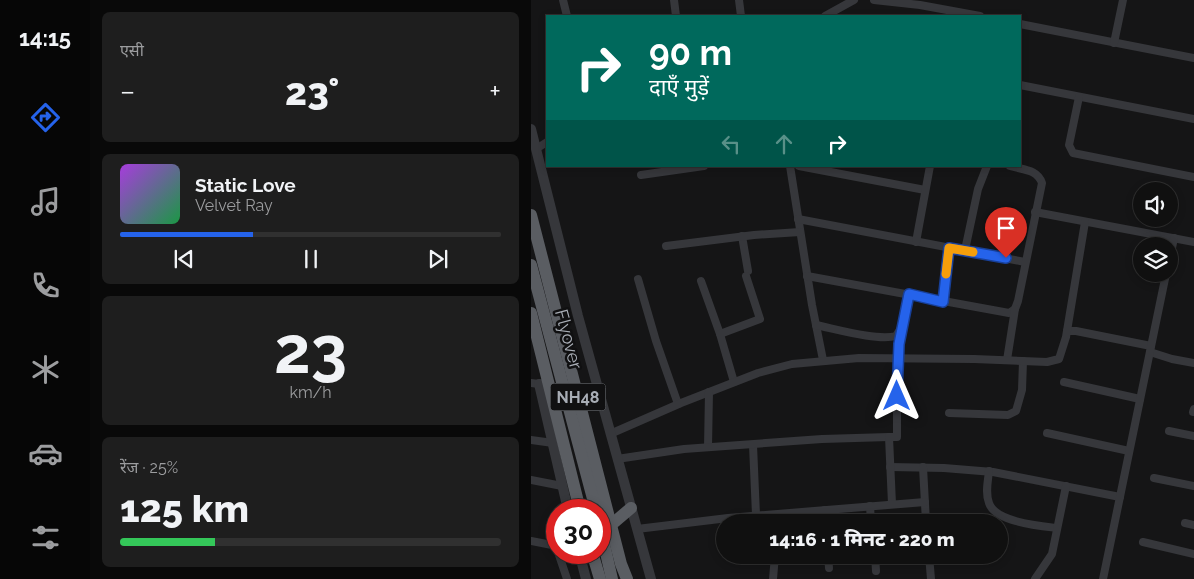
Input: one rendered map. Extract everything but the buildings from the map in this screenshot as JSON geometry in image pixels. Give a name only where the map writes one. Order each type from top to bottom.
[{"type":"highway","name":"NH48","points":[[531,215],[599,499]]},
{"type":"highway","name":"Flyover","points":[[531,265],[593,499]]},
{"type":"highway","points":[[531,313],[540,384],[577,499]]},
{"type":"highway","points":[[611,522],[631,508]]},
{"type":"highway","name":"NH48","points":[[611,540],[627,579]]},
{"type":"highway","points":[[596,564],[600,579]]},
{"type":"highway","name":"NH48","points":[[610,564],[612,579]]},
{"type":"street","points":[[563,0],[567,15]]},
{"type":"street","points":[[674,0],[676,15]]},
{"type":"street","points":[[739,0],[741,15]]},
{"type":"street","points":[[827,15],[854,0]]},
{"type":"street","points":[[874,0],[920,4],[975,15]]},
{"type":"street","points":[[1114,42],[1123,0]]},
{"type":"street","points":[[1021,24],[1194,58]]},
{"type":"street","points":[[1021,85],[1194,119]]},
{"type":"street","points":[[1079,97],[1069,145],[1073,153],[1194,177]]},
{"type":"street","points":[[531,129],[610,434],[651,579]]},
{"type":"street","points":[[536,149],[546,143]]},
{"type":"street","points":[[641,176],[698,167]]},
{"type":"street","points":[[790,167],[807,276],[823,360]]},
{"type":"street","points":[[804,167],[925,190]]},
{"type":"street","points":[[845,167],[847,176]]},
{"type":"street","points":[[916,242],[930,167]]},
{"type":"street","points":[[965,250],[978,189],[987,167]]},
{"type":"street","points":[[1007,360],[1015,308],[1042,183],[1039,176],[1033,172],[1014,167]]},
{"type":"street","points":[[1035,212],[1168,237]]},
{"type":"street","points":[[798,219],[1025,262]]},
{"type":"street","points":[[610,434],[734,382],[792,364],[823,360],[897,358],[1047,362],[1059,359],[1067,332],[1085,222]]},
{"type":"street","points":[[666,246],[742,236],[800,232]]},
{"type":"street","points":[[720,334],[760,319],[747,273],[742,236]]},
{"type":"street","points":[[1178,239],[1194,242]]},
{"type":"street","points":[[943,302],[949,248]]},
{"type":"street","points":[[807,276],[1009,313],[1015,308]]},
{"type":"street","points":[[638,279],[656,341],[678,404]]},
{"type":"street","points":[[701,281],[720,334],[734,382]]},
{"type":"street","points":[[1103,579],[1165,282]]},
{"type":"street","points":[[617,459],[684,449],[822,439],[897,437],[897,358],[909,294]]},
{"type":"street","points":[[816,325],[890,337],[895,336],[901,330]]},
{"type":"street","points":[[1067,332],[1076,331],[1151,349],[1172,359],[1194,363]]},
{"type":"street","points":[[949,413],[1008,415],[1016,411],[1021,390],[1023,361]]},
{"type":"street","points":[[1064,382],[1140,399]]},
{"type":"street","points":[[540,384],[565,499]]},
{"type":"street","points":[[708,448],[709,392]]},
{"type":"street","points":[[1169,431],[1194,436]]},
{"type":"street","points":[[1047,433],[1129,451]]},
{"type":"street","points":[[889,437],[892,504]]},
{"type":"street","points":[[531,440],[553,443]]},
{"type":"street","points":[[753,445],[756,514]]},
{"type":"street","points":[[890,467],[989,471],[1120,497]]},
{"type":"street","points":[[923,467],[926,514]]},
{"type":"street","points":[[989,471],[987,494],[989,505],[998,513],[1031,525],[1057,528]]},
{"type":"street","points":[[1154,478],[1194,486]]},
{"type":"street","points":[[531,480],[562,486]]},
{"type":"street","points":[[1035,579],[1051,554],[1066,486]]},
{"type":"street","points":[[777,514],[925,502]]},
{"type":"street","points":[[870,506],[870,514]]},
{"type":"street","points":[[637,529],[716,520]]},
{"type":"street","points":[[1185,523],[1194,525]]},
{"type":"street","points":[[531,541],[546,545]]},
{"type":"street","points":[[1143,542],[1194,554]]},
{"type":"street","points":[[562,564],[567,579]]},
{"type":"street","points":[[582,564],[586,579]]},
{"type":"street","points":[[773,579],[774,564]]},
{"type":"street","points":[[829,564],[829,568]]},
{"type":"street","points":[[876,564],[876,571]]},
{"type":"street","points":[[930,564],[931,579]]},
{"type":"slow traffic","points":[[946,274],[949,248],[973,252]]},
{"type":"route","points":[[897,396],[897,358],[909,294],[943,302],[949,248],[1006,258]]}]
